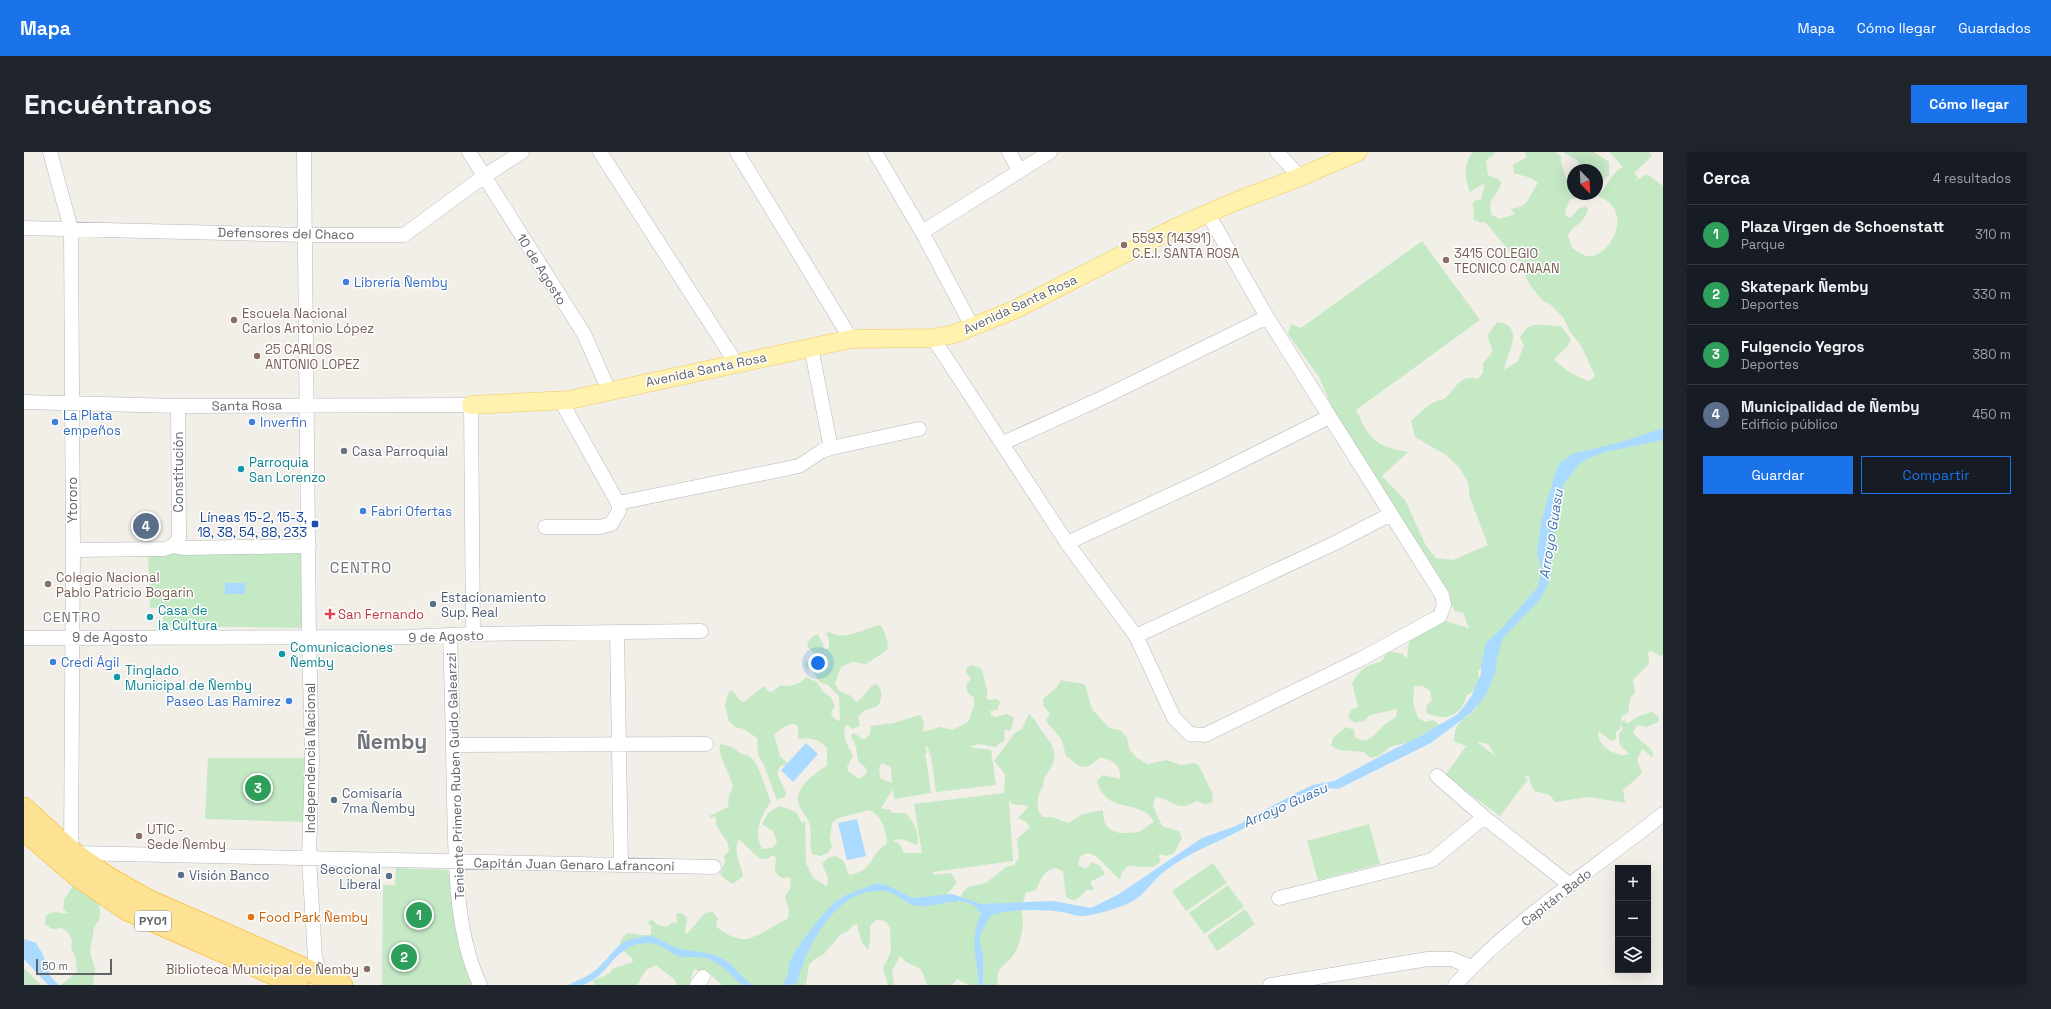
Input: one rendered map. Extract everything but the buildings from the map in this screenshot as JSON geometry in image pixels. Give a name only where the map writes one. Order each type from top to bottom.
[{"type":"highway","name":"PY01","points":[[24,808],[73,852],[106,876],[146,899],[333,981]]},
{"type":"highway","name":"PY01","points":[[24,830],[32,845],[127,910],[298,985]]},
{"type":"main road","name":"Avenida Santa Rosa","points":[[471,405],[561,401],[851,338],[933,338],[954,334],[973,328],[1014,310],[1234,202],[1300,177],[1358,152]]},
{"type":"street","name":"Ytororo","points":[[50,152],[71,229],[73,852]]},
{"type":"street","name":"Independencia Nacional","points":[[304,152],[309,637],[312,758],[309,859],[315,958],[318,967],[333,981]]},
{"type":"street","name":"10 de Agosto","points":[[469,152],[584,334],[609,391]]},
{"type":"street","name":"Defensores del Chaco","points":[[24,228],[304,235],[404,235],[483,176],[522,152]]},
{"type":"street","points":[[600,152],[736,363]]},
{"type":"street","points":[[875,152],[922,232],[973,328]]},
{"type":"street","points":[[1009,152],[1019,170]]},
{"type":"street","points":[[922,232],[1050,152]]},
{"type":"street","points":[[1276,152],[1300,177]]},
{"type":"street","points":[[741,153],[851,338]]},
{"type":"street","points":[[933,338],[1067,543],[1136,636],[1174,718],[1190,734],[1206,735],[1362,659],[1440,616],[1444,604],[1442,595],[1267,317],[1208,214]]},
{"type":"street","points":[[1003,443],[1102,398],[1267,317]]},
{"type":"street","points":[[811,347],[831,448]]},
{"type":"street","points":[[545,526],[600,527],[611,524],[619,511],[618,503],[561,401]]},
{"type":"street","name":"Santa Rosa","points":[[24,402],[178,406],[306,404],[471,405]]},
{"type":"street","points":[[471,405],[473,634]]},
{"type":"street","name":"Constitución","points":[[176,542],[178,406]]},
{"type":"street","points":[[1067,543],[1213,475],[1330,417]]},
{"type":"street","points":[[618,503],[799,466],[822,451],[831,448],[919,429]]},
{"type":"street","points":[[1136,636],[1335,543],[1391,514]]},
{"type":"street","points":[[73,550],[164,549],[176,542],[185,548],[309,546]]},
{"type":"street","name":"9 de Agosto","points":[[24,638],[450,636],[473,634],[701,631]]},
{"type":"street","points":[[617,632],[621,865]]},
{"type":"street","name":"Teniente Primero Ruben Guido Galearzzi","points":[[450,636],[456,862],[461,917],[471,966],[480,985]]},
{"type":"street","points":[[453,745],[706,744]]},
{"type":"street","points":[[1437,776],[1484,817],[1570,885]]},
{"type":"street","name":"Capitán Bado","points":[[1455,985],[1471,967],[1570,885],[1663,814]]},
{"type":"street","points":[[1279,898],[1432,860],[1484,817]]},
{"type":"street","name":"Capitán Juan Genaro Lafranconi","points":[[73,852],[309,859],[714,867]]},
{"type":"street","points":[[1270,985],[1428,959],[1452,959],[1471,967]]},
{"type":"green space","points":[[1473,152],[1494,152],[1495,154],[1486,160],[1488,175],[1500,180],[1501,184],[1491,201],[1490,209],[1492,215],[1500,219],[1515,214],[1511,209],[1520,207],[1526,203],[1538,183],[1531,178],[1514,173],[1513,165],[1527,157],[1525,152],[1555,152],[1561,156],[1561,164],[1567,180],[1567,200],[1570,200],[1565,212],[1566,216],[1570,218],[1578,209],[1586,206],[1588,210],[1581,222],[1572,229],[1568,236],[1572,248],[1587,256],[1592,256],[1603,251],[1611,241],[1616,229],[1617,217],[1615,209],[1603,199],[1603,190],[1615,173],[1623,167],[1609,152],[1649,152],[1652,156],[1634,173],[1638,177],[1635,181],[1647,174],[1663,186],[1663,654],[1660,656],[1652,651],[1648,652],[1649,664],[1633,680],[1635,693],[1630,698],[1628,713],[1622,716],[1620,729],[1616,732],[1616,739],[1611,741],[1598,731],[1600,741],[1607,749],[1617,754],[1628,755],[1627,751],[1621,746],[1619,739],[1619,733],[1623,730],[1621,723],[1625,718],[1625,723],[1628,723],[1639,716],[1652,712],[1659,717],[1658,722],[1646,727],[1637,725],[1633,733],[1649,747],[1653,753],[1652,757],[1642,749],[1637,760],[1642,772],[1623,790],[1625,803],[1589,797],[1555,802],[1550,795],[1534,791],[1528,775],[1524,777],[1528,779],[1500,816],[1445,776],[1466,746],[1454,741],[1455,732],[1460,722],[1471,714],[1477,706],[1485,665],[1478,671],[1480,687],[1466,696],[1464,704],[1461,708],[1451,716],[1440,717],[1426,713],[1427,705],[1432,700],[1430,691],[1423,686],[1414,686],[1413,703],[1418,718],[1425,722],[1433,720],[1440,725],[1410,742],[1392,746],[1379,756],[1370,758],[1364,752],[1339,750],[1331,746],[1333,738],[1346,727],[1354,730],[1355,738],[1367,740],[1385,724],[1396,717],[1397,709],[1370,715],[1364,721],[1355,723],[1348,718],[1351,710],[1358,707],[1352,683],[1365,667],[1381,661],[1387,651],[1403,654],[1407,660],[1409,641],[1445,621],[1469,628],[1463,613],[1455,611],[1345,437],[1319,377],[1288,334],[1291,324],[1301,328],[1422,241],[1480,320],[1356,410],[1365,428],[1375,440],[1388,447],[1408,452],[1382,476],[1405,500],[1426,546],[1436,558],[1453,560],[1488,545],[1470,498],[1468,482],[1459,467],[1446,455],[1415,437],[1411,421],[1429,405],[1445,398],[1462,380],[1466,378],[1478,379],[1483,372],[1483,364],[1493,351],[1487,336],[1497,322],[1506,324],[1511,329],[1513,335],[1511,349],[1504,370],[1518,361],[1524,345],[1520,338],[1528,328],[1537,325],[1561,326],[1571,339],[1567,347],[1554,359],[1561,366],[1584,380],[1589,381],[1595,376],[1581,345],[1570,332],[1563,317],[1551,305],[1543,301],[1532,288],[1524,274],[1522,262],[1516,259],[1485,222],[1481,223],[1473,219],[1474,208],[1472,205],[1476,200],[1481,200],[1485,183],[1470,192],[1466,172],[1468,161]],"holes":[[[1478,743],[1488,744],[1496,756]]]},
{"type":"green space","points":[[1563,152],[1594,152],[1609,162],[1609,175],[1603,180],[1603,164],[1579,164],[1577,160]]},
{"type":"green space","points":[[301,548],[302,628],[163,626],[163,608],[150,608],[148,549]]},
{"type":"green space","points":[[881,625],[887,641],[887,650],[866,664],[853,662],[841,667],[835,683],[839,691],[851,696],[856,702],[862,698],[875,684],[881,691],[878,706],[862,712],[858,718],[860,726],[852,729],[846,724],[844,734],[853,756],[847,767],[848,771],[859,779],[866,774],[867,769],[858,761],[856,747],[851,736],[854,733],[864,740],[870,734],[871,726],[894,723],[920,715],[924,722],[923,732],[940,727],[952,730],[968,722],[974,706],[974,698],[968,693],[966,685],[971,679],[966,672],[967,666],[968,668],[970,665],[978,667],[982,670],[987,690],[986,698],[989,700],[997,699],[1000,702],[997,710],[990,711],[991,715],[996,717],[1007,714],[1014,718],[1011,730],[1004,730],[1005,740],[995,747],[979,744],[969,747],[991,750],[996,785],[936,792],[931,756],[927,746],[925,748],[927,751],[925,757],[931,793],[894,799],[893,789],[881,808],[889,809],[892,813],[906,813],[914,824],[918,836],[917,845],[901,839],[893,840],[900,845],[904,853],[922,853],[914,804],[1004,793],[1005,774],[994,761],[1015,733],[1022,729],[1029,714],[1049,740],[1054,751],[1052,766],[1044,778],[1038,798],[1038,811],[1043,817],[1052,817],[1068,823],[1083,814],[1103,810],[1103,816],[1109,829],[1123,833],[1140,832],[1154,822],[1148,814],[1133,807],[1116,803],[1108,799],[1102,792],[1097,781],[1103,775],[1120,779],[1119,770],[1116,764],[1101,757],[1087,767],[1079,766],[1066,756],[1062,740],[1046,721],[1050,713],[1044,707],[1043,699],[1057,687],[1061,680],[1085,685],[1092,709],[1109,728],[1120,730],[1127,737],[1129,749],[1137,758],[1148,764],[1167,760],[1180,765],[1195,763],[1199,766],[1213,795],[1212,803],[1204,804],[1197,801],[1180,806],[1159,797],[1155,797],[1153,806],[1162,826],[1179,831],[1182,838],[1174,853],[1167,856],[1159,854],[1160,862],[1153,867],[1128,866],[1122,872],[1120,880],[1096,856],[1088,853],[1080,856],[1078,865],[1086,869],[1092,862],[1100,866],[1105,874],[1090,882],[1094,890],[1086,890],[1074,901],[1066,897],[1063,871],[1055,868],[1047,871],[1035,891],[1026,892],[1024,900],[1019,906],[1023,916],[1021,937],[1014,954],[999,970],[997,979],[998,985],[969,985],[957,979],[952,985],[927,985],[921,969],[906,962],[900,956],[892,971],[894,985],[888,985],[883,968],[891,952],[890,927],[885,921],[876,920],[870,926],[870,942],[868,950],[861,941],[857,924],[853,925],[848,931],[840,935],[824,954],[815,959],[809,965],[806,985],[722,985],[710,974],[694,969],[689,985],[676,985],[675,980],[656,965],[646,970],[637,985],[594,985],[593,981],[610,973],[612,969],[633,962],[632,958],[619,947],[625,935],[628,933],[641,935],[651,934],[651,926],[648,923],[651,919],[658,925],[666,927],[673,922],[677,923],[676,914],[681,913],[687,918],[685,931],[687,934],[704,914],[712,911],[718,918],[716,926],[719,929],[730,936],[740,939],[748,939],[788,918],[789,909],[785,897],[790,888],[791,879],[787,877],[783,878],[777,874],[775,869],[776,857],[772,855],[769,858],[760,859],[739,839],[736,848],[743,876],[733,884],[720,874],[725,861],[724,857],[729,850],[729,846],[717,826],[715,816],[711,818],[709,816],[728,807],[729,795],[733,787],[720,754],[720,744],[727,745],[741,754],[749,756],[756,764],[762,777],[771,802],[764,812],[759,825],[758,837],[763,849],[772,848],[777,842],[773,831],[762,824],[768,813],[779,806],[796,812],[802,823],[805,821],[806,863],[813,878],[827,886],[828,878],[822,864],[828,858],[835,856],[843,860],[849,875],[858,873],[868,866],[881,848],[887,844],[886,834],[880,820],[873,812],[869,810],[838,818],[832,823],[830,839],[832,847],[828,853],[820,856],[812,854],[811,830],[807,818],[800,808],[798,799],[799,793],[806,782],[827,765],[827,748],[814,739],[798,739],[798,727],[795,724],[787,726],[774,734],[780,756],[788,764],[780,766],[777,773],[786,793],[785,797],[777,800],[764,765],[758,755],[757,738],[744,729],[735,727],[729,721],[725,705],[730,691],[733,691],[739,700],[744,702],[764,686],[768,691],[772,692],[781,685],[794,685],[801,682],[806,677],[817,682],[824,693],[831,697],[835,706],[831,713],[834,718],[840,721],[839,696],[827,684],[820,682],[811,670],[805,667],[805,663],[813,660],[816,655],[807,646],[812,637],[818,634],[825,649],[829,648],[829,640],[826,633],[830,632],[842,636],[849,635]],"holes":[[[882,763],[891,767],[892,783],[880,778],[879,768]],[[1009,800],[1012,804],[1029,806],[1018,818],[1025,821],[1030,827],[1017,839],[1019,858],[1014,865],[1006,867],[986,883],[968,887],[962,893],[960,902],[946,895],[957,883],[951,873],[933,875],[933,872],[1013,861]]]},
{"type":"green space","points":[[208,758],[312,758],[308,822],[205,819]]},
{"type":"green space","points":[[1369,824],[1380,864],[1318,880],[1307,841]]},
{"type":"green space","points":[[1213,863],[1227,883],[1186,911],[1172,891]]},
{"type":"green space","points":[[396,868],[448,870],[462,958],[472,985],[382,985],[383,885],[395,885]]},
{"type":"green space","points":[[1228,885],[1244,907],[1204,934],[1189,913]]},
{"type":"green space","points":[[73,886],[89,891],[99,904],[99,920],[94,927],[90,952],[95,968],[93,985],[61,985],[77,972],[75,955],[71,948],[72,940],[68,932],[61,928],[52,929],[45,924],[46,915],[54,912],[69,914],[63,909],[64,900]]},
{"type":"green space","points":[[1245,909],[1255,924],[1217,951],[1207,936]]},
{"type":"green space","points":[[24,968],[41,985],[24,985]]},
{"type":"water","name":"Arroyo Guasu","points":[[1663,428],[1663,440],[1605,452],[1587,459],[1579,464],[1563,485],[1551,547],[1550,578],[1547,587],[1541,598],[1503,638],[1497,658],[1495,673],[1487,693],[1472,712],[1431,743],[1338,789],[1315,791],[1288,802],[1241,830],[1175,864],[1161,874],[1136,899],[1120,907],[1097,914],[1083,916],[1045,910],[1018,911],[991,915],[980,937],[983,955],[983,985],[979,985],[975,949],[975,933],[981,913],[973,905],[963,901],[957,901],[930,906],[917,906],[893,893],[884,891],[867,892],[852,898],[838,908],[826,921],[816,937],[801,969],[797,984],[783,985],[788,974],[789,964],[795,951],[818,920],[834,903],[844,896],[877,883],[889,886],[912,898],[952,894],[981,904],[1053,901],[1091,908],[1119,894],[1202,838],[1236,826],[1313,785],[1334,781],[1417,738],[1458,714],[1471,697],[1481,674],[1481,665],[1486,643],[1503,627],[1538,587],[1541,569],[1537,553],[1541,522],[1556,471],[1560,463],[1572,454],[1618,443]]},
{"type":"water","points":[[225,583],[245,583],[245,594],[225,594]]},
{"type":"water","points":[[806,743],[818,754],[793,782],[781,770]]},
{"type":"water","points":[[857,819],[866,856],[847,860],[838,823]]},
{"type":"water","points":[[650,936],[658,938],[674,947],[710,954],[722,958],[753,985],[742,985],[721,966],[706,958],[678,956],[657,944],[648,943],[637,944],[628,948],[592,981],[583,985],[568,985],[588,976],[595,971],[615,949],[624,942],[639,937]]},
{"type":"water","points":[[24,939],[36,943],[42,953],[51,977],[59,985],[48,985],[24,959]]},
{"type":"place","name":"5593 (14391) C.E.I. SANTA ROSA","points":[[1124,245]]},
{"type":"place","name":"3415 COLEGIO TECNICO CANAAN","points":[[1446,260]]},
{"type":"place","name":"Librería Ñemby","points":[[346,282]]},
{"type":"place","name":"Escuela Nacional Carlos Antonio López","points":[[234,320]]},
{"type":"place","name":"25 CARLOS ANTONIO LOPEZ","points":[[257,356]]},
{"type":"place","name":"La Plata empeños","points":[[55,422]]},
{"type":"place","name":"Inverfin","points":[[252,422]]},
{"type":"place","name":"Casa Parroquial","points":[[344,451]]},
{"type":"place","name":"Parroquia San Lorenzo","points":[[241,469]]},
{"type":"place","name":"Fabri Ofertas","points":[[363,511]]},
{"type":"place","name":"Líneas 15-2, 15-3, 18, 38, 54, 88, 233","points":[[315,524]]},
{"type":"place","name":"Municipalidad de Ñemby","points":[[146,526]]},
{"type":"place","name":"Colegio Nacional Pablo Patricio Bogarin","points":[[48,584]]},
{"type":"place","name":"Estacionamiento Sup. Real","points":[[433,604]]},
{"type":"place","name":"San Fernando","points":[[330,614]]},
{"type":"place","name":"Casa de la Cultura","points":[[150,617]]},
{"type":"place","name":"Comunicaciones Ñemby","points":[[282,654]]},
{"type":"place","name":"Credi Ágil","points":[[53,662]]},
{"type":"place","name":"Tinglado Municipal de Ñemby","points":[[117,677]]},
{"type":"place","name":"Paseo Las Ramirez","points":[[289,701]]},
{"type":"place","name":"Fulgencio Yegros","points":[[258,788]]},
{"type":"place","name":"Comisaría 7ma Ñemby","points":[[334,800]]},
{"type":"place","name":"UTIC - Sede Ñemby","points":[[139,836]]},
{"type":"place","name":"Visión Banco","points":[[181,875]]},
{"type":"place","name":"Seccional Liberal","points":[[389,876]]},
{"type":"place","name":"Plaza Virgen de Schoenstatt","points":[[419,915]]},
{"type":"place","name":"Food Park Ñemby","points":[[251,917]]},
{"type":"place","name":"Skatepark Ñemby","points":[[404,957]]},
{"type":"place","name":"Biblioteca Municipal de Ñemby","points":[[367,969]]},
{"type":"district","name":"CENTRO","points":[[361,568]]},
{"type":"district","name":"CENTRO","points":[[72,617]]},
{"type":"district","name":"Ñemby","points":[[392,742]]}]
